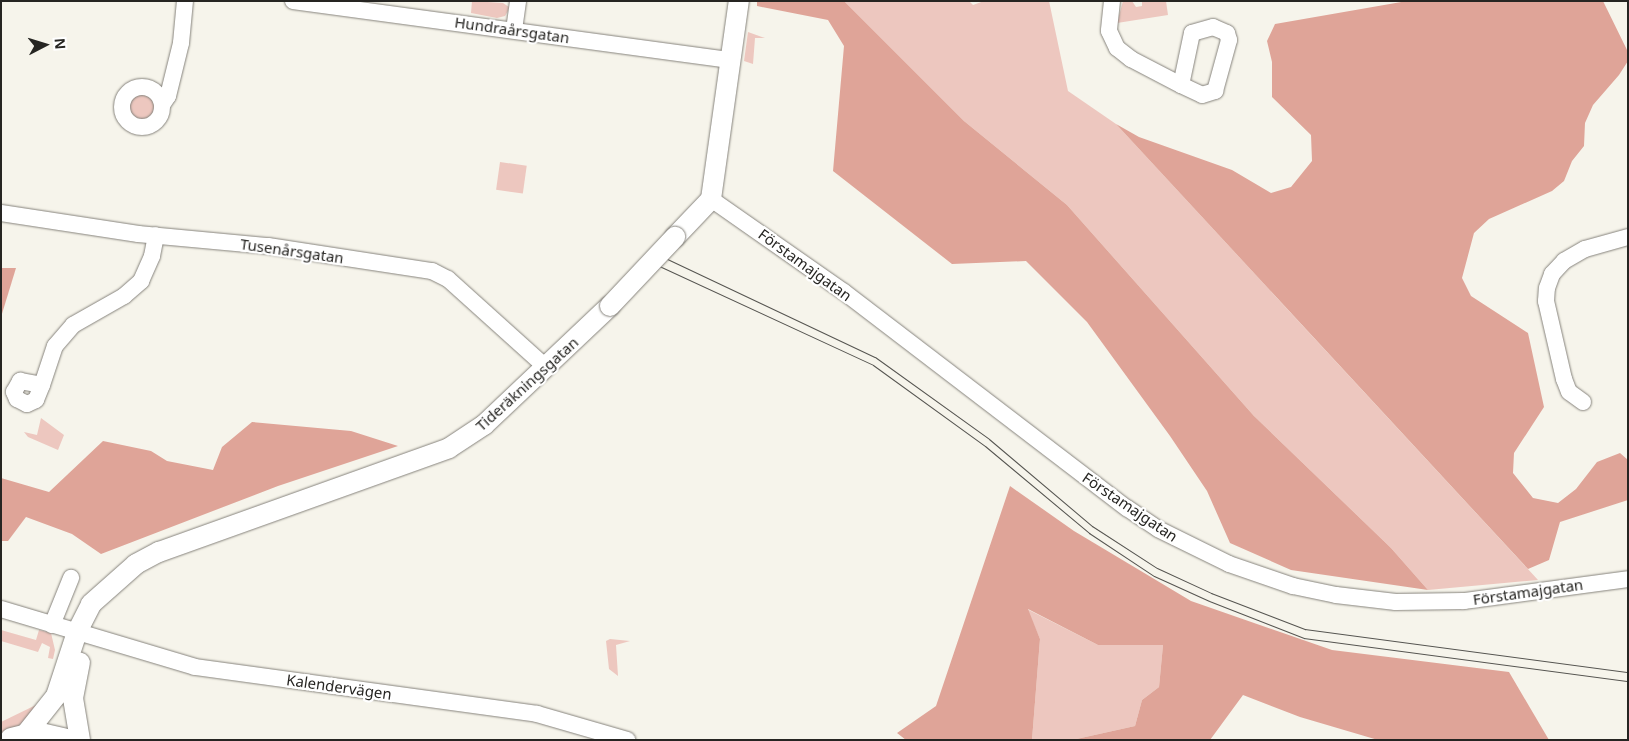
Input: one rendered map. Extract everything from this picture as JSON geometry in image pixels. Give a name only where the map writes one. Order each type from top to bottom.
[{"type":"main road","points":[[18,738],[45,734],[63,740]]},
{"type":"street","points":[[162,105],[168,96],[181,43],[186,1]]},
{"type":"street","name":"Hundraårsgatan","points":[[293,1],[732,60]]},
{"type":"street","points":[[514,30],[518,1]]},
{"type":"street","points":[[711,199],[739,1]]},
{"type":"street","points":[[1112,1],[1109,31],[1114,44],[1131,60],[1181,85]]},
{"type":"street","name":"Tideräkningsgatan","points":[[18,738],[56,696],[84,634],[117,581],[136,564],[159,552],[449,448],[484,425],[547,368],[610,306],[711,199]]},
{"type":"street","name":"Förstamajgatan","points":[[711,199],[844,292],[1127,508],[1158,529],[1229,564],[1293,586],[1336,595],[1396,602],[1464,601],[1628,579]]},
{"type":"street","name":"Tusenårsgatan","points":[[1,213],[156,235],[268,246],[432,271],[448,279],[547,368]]},
{"type":"street","points":[[42,385],[48,362],[64,334],[87,315],[124,296],[141,281],[152,256],[156,235]]},
{"type":"street","points":[[1583,402],[1569,392],[1564,379],[1546,301],[1547,288],[1552,274],[1564,261],[1585,248],[1628,236]]},
{"type":"street","points":[[52,625],[71,578]]},
{"type":"street","name":"Kalendervägen","points":[[1,609],[195,667],[537,714],[627,740]]},
{"type":"street","name":"Tideräkningsgatan","points":[[80,740],[74,712],[73,688],[84,634]]},
{"type":"shaded area","points":[[472,1],[503,3],[509,7],[505,16],[497,18],[471,13]]},
{"type":"shaded area","points":[[757,1],[844,1],[964,121],[1067,205],[1254,416],[1391,548],[1428,590],[1291,570],[1230,543],[1207,491],[1170,436],[1087,322],[1026,261],[952,264],[833,171],[844,46],[828,20],[757,6]]},
{"type":"shaded area","points":[[844,1],[969,1],[973,5],[984,1],[1049,1],[1068,91],[1116,124],[1538,580],[1428,590],[1391,548],[1254,416],[1067,205],[964,121]]},
{"type":"shaded area","points":[[1123,1],[1132,1],[1136,7],[1142,6],[1142,1],[1166,1],[1168,15],[1117,23]]},
{"type":"shaded area","points":[[1407,1],[1603,1],[1628,52],[1628,61],[1619,75],[1593,105],[1585,123],[1584,146],[1572,161],[1564,181],[1552,191],[1489,219],[1474,233],[1462,278],[1471,296],[1528,333],[1544,407],[1514,453],[1513,473],[1533,498],[1558,503],[1576,489],[1597,462],[1620,453],[1628,460],[1628,500],[1560,522],[1549,560],[1528,569],[1116,124],[1139,137],[1232,170],[1271,193],[1291,187],[1312,161],[1311,135],[1272,97],[1272,62],[1267,41],[1275,24]]},
{"type":"shaded area","points":[[748,32],[765,38],[755,38],[753,64],[744,61]]},
{"type":"shaded area","points":[[143,93],[153,97],[157,107],[153,117],[143,121],[133,117],[129,107],[133,97]]},
{"type":"shaded area","points":[[500,162],[527,166],[523,193],[496,190]]},
{"type":"shaded area","points":[[1,268],[16,268],[1,317]]},
{"type":"shaded area","points":[[41,418],[64,435],[58,450],[28,437],[24,432],[37,435]]},
{"type":"shaded area","points":[[252,422],[351,431],[398,446],[278,486],[101,554],[72,534],[26,517],[8,541],[1,541],[1,478],[49,492],[103,441],[151,451],[167,461],[213,470],[222,447]]},
{"type":"shaded area","points":[[1010,486],[1074,531],[1191,601],[1332,650],[1509,672],[1549,740],[1378,740],[1300,717],[1243,695],[1210,740],[1072,740],[1135,726],[1142,700],[1159,687],[1163,645],[1098,645],[1028,609],[1040,639],[1032,740],[906,740],[897,733],[936,706]]},
{"type":"shaded area","points":[[1027,609],[1098,645],[1163,645],[1159,687],[1142,700],[1135,726],[1072,740],[1032,740],[1040,639]]},
{"type":"shaded area","points":[[1,630],[36,640],[39,630],[51,633],[55,650],[53,659],[48,658],[50,647],[42,643],[38,652],[1,641]]},
{"type":"shaded area","points":[[610,639],[630,641],[616,645],[618,676],[609,669],[606,641]]},
{"type":"shaded area","points":[[38,704],[26,722],[1,735],[1,722]]},
{"type":"tram line","points":[[663,257],[875,357],[989,439],[1092,526],[1157,568],[1211,593],[1305,629],[1628,672]]},
{"type":"tram line","points":[[657,265],[873,365],[985,446],[1089,533],[1154,576],[1209,601],[1304,638],[1628,681]]}]
